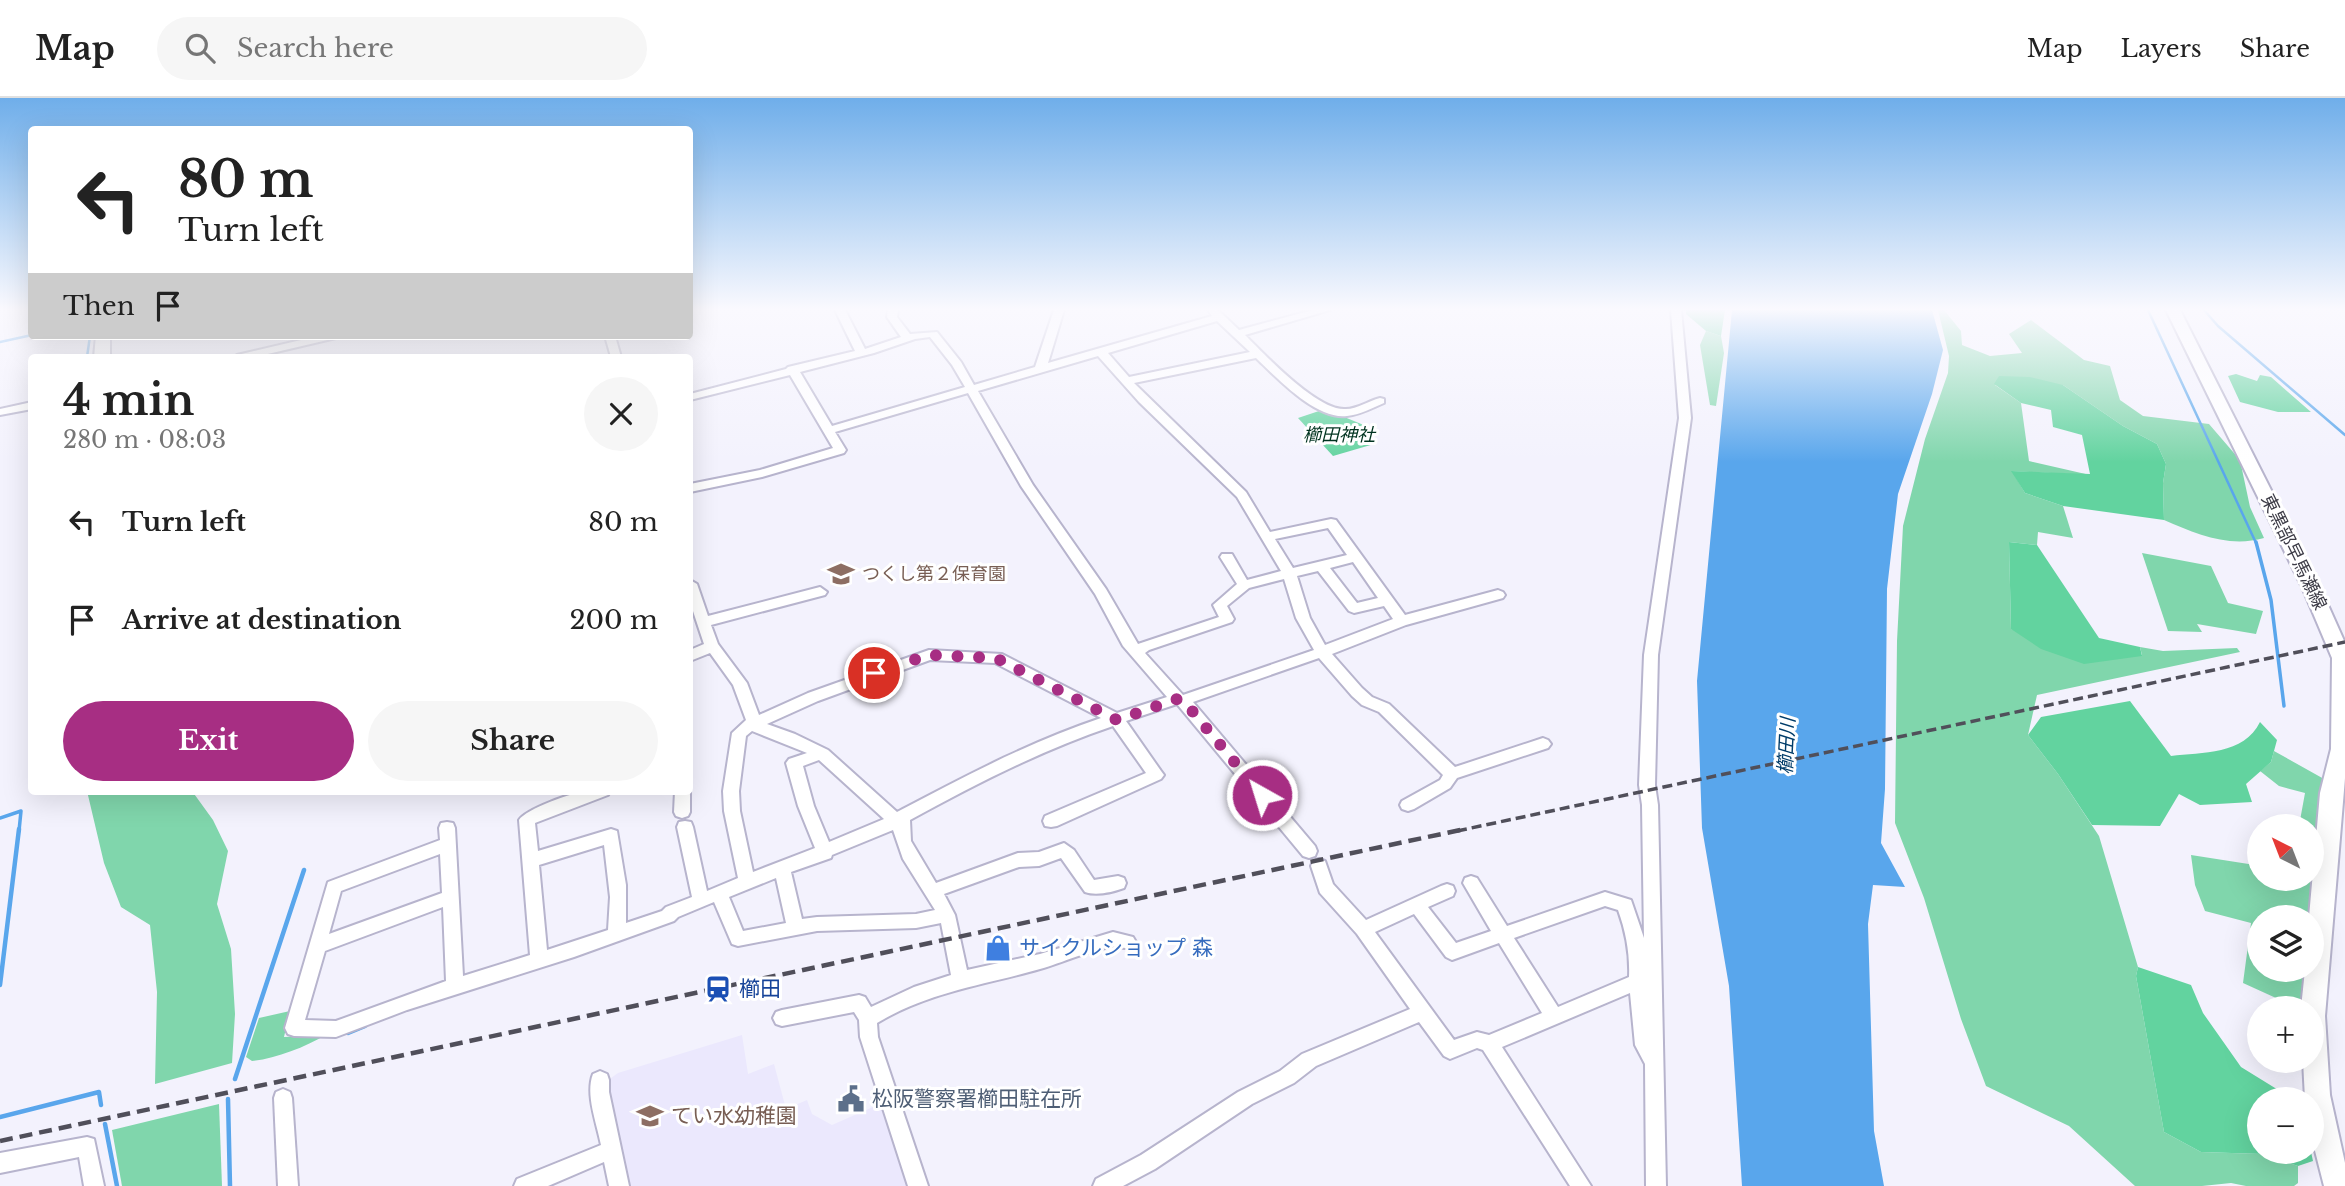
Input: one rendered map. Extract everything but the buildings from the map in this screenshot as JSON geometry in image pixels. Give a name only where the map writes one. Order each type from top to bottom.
[{"type":"main road","name":"東黒部早馬瀬線","points":[[2201,361],[2342,658],[2342,769],[2331,793],[2313,1016],[2319,1107],[2338,1186]]},
{"type":"street","points":[[693,396],[825,361]]},
{"type":"street","points":[[955,361],[1027,486],[1073,549],[1136,653],[1180,700],[1314,858],[1326,888],[1363,929],[1450,1050],[1477,1040],[1489,1044],[1580,1186]]},
{"type":"street","points":[[1039,370],[1045,361]]},
{"type":"street","points":[[827,431],[1071,361]]},
{"type":"street","points":[[1109,361],[1236,488],[1269,536],[1289,573],[1303,618],[1322,652],[1357,692],[1367,701],[1384,708],[1452,774]]},
{"type":"street","points":[[1126,381],[1225,361]]},
{"type":"street","points":[[1265,361],[1299,393],[1335,411],[1346,412],[1380,401]]},
{"type":"street","points":[[1656,1186],[1650,806],[1647,779],[1653,631],[1685,418],[1680,361]]},
{"type":"street","points":[[693,487],[762,473],[840,450],[792,369]]},
{"type":"street","points":[[0,412],[28,406]]},
{"type":"street","points":[[1269,536],[1331,523],[1402,621]]},
{"type":"street","points":[[1227,557],[1244,585]]},
{"type":"street","points":[[1136,653],[1144,646],[1227,619],[1220,606],[1244,585],[1356,557]]},
{"type":"street","points":[[1321,565],[1354,608],[1387,601]]},
{"type":"street","points":[[697,618],[820,592]]},
{"type":"street","points":[[455,988],[448,836],[334,887],[294,1028],[336,1029],[406,1002],[455,988],[668,916],[825,853],[899,819],[988,771],[1068,735],[1322,652],[1402,621],[1498,595]]},
{"type":"street","points":[[693,599],[697,618],[712,646],[740,683],[756,726],[823,754],[899,819],[904,846],[947,915],[960,978]]},
{"type":"street","points":[[693,655],[712,646]]},
{"type":"street","points":[[747,883],[732,811],[731,791],[738,737],[743,730],[848,683],[929,655],[996,658],[1117,720],[1156,775],[1051,821]]},
{"type":"street","points":[[1408,805],[1445,783],[1452,774],[1543,744]]},
{"type":"street","points":[[813,757],[794,763],[806,807],[825,853]]},
{"type":"street","points":[[539,958],[527,820],[591,795]]},
{"type":"street","points":[[682,795],[683,820],[701,901]]},
{"type":"street","points":[[530,859],[545,857],[611,836],[617,874],[619,921],[616,934]]},
{"type":"street","points":[[934,891],[1018,860],[1039,859],[1064,850],[1077,863],[1079,872],[1091,887],[1118,883]]},
{"type":"street","points":[[782,870],[796,929]]},
{"type":"street","points":[[1471,883],[1553,1015]]},
{"type":"street","points":[[1363,929],[1447,891]]},
{"type":"street","points":[[719,894],[738,939],[817,924],[916,921],[947,915]]},
{"type":"street","points":[[317,946],[452,897]]},
{"type":"street","points":[[1417,905],[1452,952],[1605,899],[1625,905],[1637,937],[1644,1045],[1655,1063]]},
{"type":"street","points":[[868,1019],[960,978],[1036,962],[1113,939],[1127,942]]},
{"type":"street","points":[[1489,1044],[1553,1015],[1638,982]]},
{"type":"street","points":[[782,1018],[859,1003],[868,1019],[869,1037],[918,1186]]},
{"type":"street","points":[[1103,1186],[1148,1161],[1245,1098],[1287,1077],[1309,1060],[1424,1012]]},
{"type":"street","points":[[600,1080],[619,1186]]},
{"type":"street","points":[[282,1098],[288,1186]]},
{"type":"street","points":[[0,1163],[87,1146],[94,1186]]},
{"type":"street","points":[[524,1186],[611,1150]]},
{"type":"shaded area","points":[[742,1035],[748,1074],[774,1064],[786,1109],[807,1100],[812,1114],[832,1125],[882,1103],[911,1186],[630,1186],[611,1099],[611,1078],[618,1073]]},
{"type":"green space","points":[[1703,361],[1723,361],[1716,406],[1710,405]]},
{"type":"green space","points":[[1949,361],[2087,361],[2110,366],[2120,400],[2143,416],[2209,424],[2240,460],[2250,507],[2264,538],[2238,541],[2213,538],[2164,520],[2163,483],[2166,464],[2157,444],[2123,426],[2063,385],[1995,385],[2021,403],[2029,461],[2090,475],[2012,471],[2025,493],[2063,506],[2073,538],[2038,532],[2037,545],[2009,542],[2011,629],[2142,655],[2140,647],[2163,651],[2237,648],[2240,652],[2037,695],[2028,735],[2058,774],[2099,836],[2138,967],[2136,976],[2164,1132],[2201,1152],[2247,1154],[2247,1164],[2298,1166],[2298,1183],[2294,1186],[2246,1186],[2231,1183],[2135,1186],[2069,1126],[1986,1086],[1961,1019],[1924,898],[1895,823],[1897,641],[1903,526],[1925,439],[1948,373]]},
{"type":"green space","points":[[2236,374],[2257,381],[2260,375],[2271,377],[2311,412],[2278,412],[2240,402],[2228,376]]},
{"type":"green space","points":[[1999,376],[2030,377],[2063,385],[2123,426],[2157,444],[2166,464],[2163,483],[2164,520],[2063,506],[2025,493],[2011,471],[2090,474],[2082,435],[2053,427],[2051,410],[2021,403],[1994,384]]},
{"type":"green space","name":"櫛田神社","points":[[1325,409],[1366,426],[1374,444],[1333,456],[1298,418]]},
{"type":"green space","points":[[2009,542],[2037,545],[2099,638],[2140,647],[2142,656],[2084,664],[2041,649],[2011,629]]},
{"type":"green space","points":[[2142,553],[2211,566],[2228,603],[2263,611],[2256,634],[2197,624],[2202,632],[2168,631]]},
{"type":"green space","points":[[2130,701],[2171,756],[2209,752],[2233,746],[2253,733],[2260,722],[2277,740],[2271,762],[2246,784],[2252,802],[2200,805],[2179,794],[2160,826],[2092,825],[2028,735],[2041,717]]},
{"type":"green space","points":[[2274,751],[2324,779],[2321,814],[2301,814],[2305,793],[2279,786],[2260,771],[2271,762]]},
{"type":"green space","points":[[88,795],[195,795],[213,820],[228,851],[217,904],[231,949],[235,1014],[232,1063],[155,1084],[157,992],[150,925],[121,907],[104,863]]},
{"type":"green space","points":[[2191,855],[2247,864],[2247,891],[2313,891],[2312,905],[2247,905],[2247,922],[2205,911],[2195,885]]},
{"type":"green space","points":[[2247,953],[2247,982],[2306,982],[2304,996],[2272,996],[2243,983]]},
{"type":"green space","points":[[2138,967],[2191,985],[2203,1013],[2241,1067],[2274,1087],[2247,1087],[2247,1154],[2201,1152],[2164,1132],[2136,976]]},
{"type":"green space","points":[[290,1011],[284,1037],[326,1035],[270,1058],[252,1061],[246,1057],[259,1018]]},
{"type":"green space","points":[[219,1104],[222,1186],[122,1186],[112,1130]]},
{"type":"water","name":"櫛田川","points":[[1727,361],[1940,361],[1932,394],[1898,494],[1887,589],[1885,789],[1881,843],[1905,887],[1873,885],[1868,924],[1874,1131],[1884,1186],[1742,1186],[1729,986],[1702,828],[1697,681]]},
{"type":"waterway","points":[[2172,361],[2256,543]]},
{"type":"waterway","points":[[2259,361],[2345,435]]},
{"type":"waterway","points":[[2256,542],[2271,600],[2284,706]]},
{"type":"waterway","points":[[0,818],[21,811],[19,831]]},
{"type":"waterway","points":[[0,985],[19,829]]},
{"type":"waterway","points":[[235,1079],[304,870]]},
{"type":"waterway","points":[[348,1033],[365,1026]]},
{"type":"waterway","points":[[0,1117],[99,1092],[101,1105]]},
{"type":"waterway","points":[[228,1099],[230,1186]]},
{"type":"waterway","points":[[105,1124],[117,1186]]},
{"type":"railway","points":[[1457,831],[2345,642]]},
{"type":"railway","points":[[0,1141],[1465,829]]},
{"type":"place","name":"つくし第２保育園","points":[[841,574]]},
{"type":"place","name":"サイクルショップ 森","points":[[998,948]]},
{"type":"place","name":"櫛田","points":[[718,989]]},
{"type":"place","name":"松阪警察署櫛田駐在所","points":[[851,1099]]},
{"type":"place","name":"てい水幼稚園","points":[[650,1116]]},
{"type":"route","points":[[874,673],[929,655],[996,658],[1117,720],[1177,699],[1183,700],[1262,795]]}]
